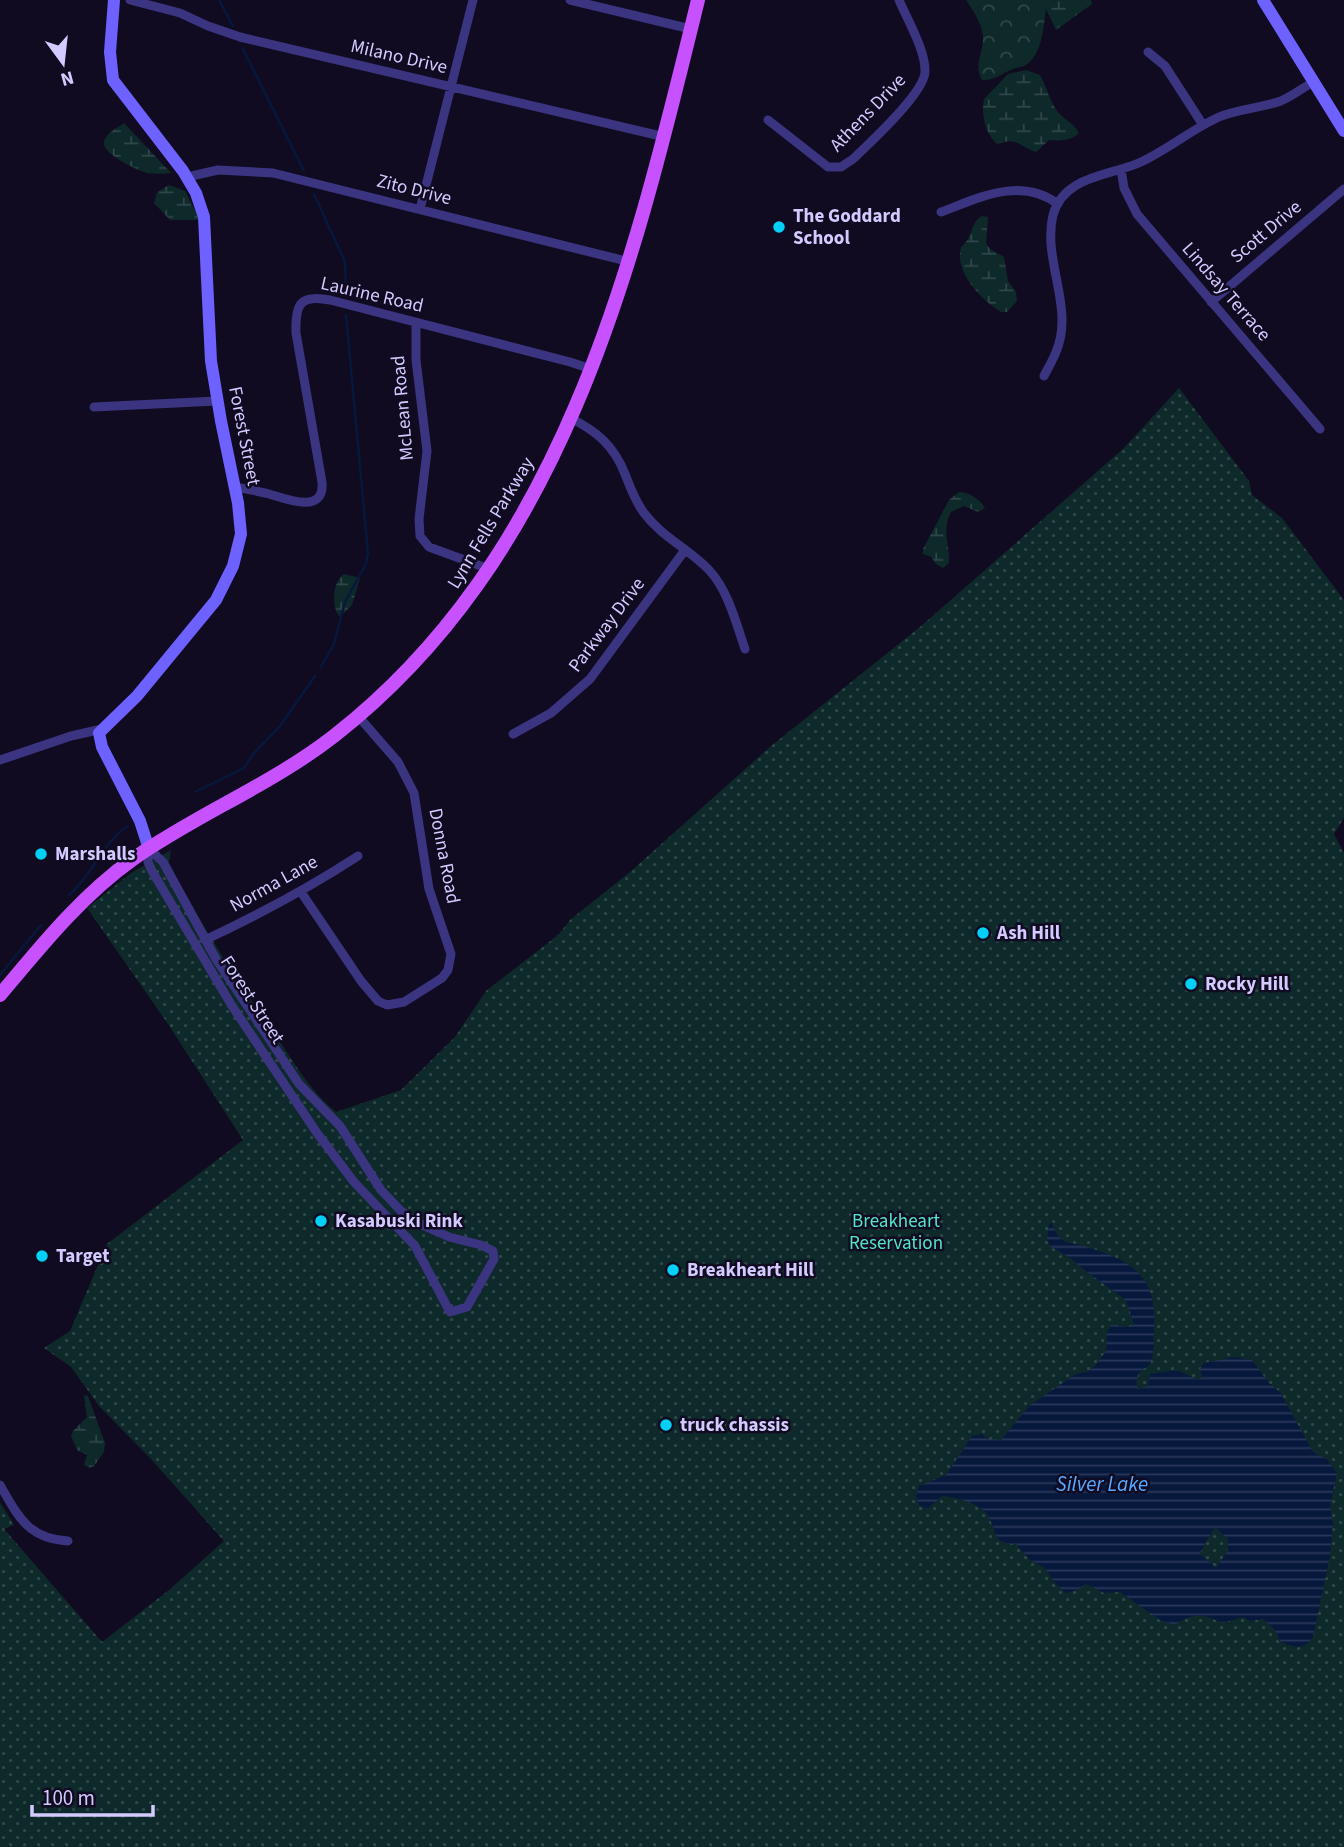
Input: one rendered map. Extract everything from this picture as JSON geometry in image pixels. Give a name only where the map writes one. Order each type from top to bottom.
[{"type":"main road","name":"Lynn Fells Parkway","points":[[0,995],[82,902],[109,878],[149,849],[274,778],[316,750],[358,716],[432,645],[489,569],[530,501],[591,369],[630,262],[665,137],[698,0]]},
{"type":"street","name":"Forest Street","points":[[114,0],[110,52],[113,80],[187,177],[198,198],[205,221],[207,311],[217,401],[241,521],[240,542],[221,592],[137,696],[102,729],[99,739],[140,821],[149,849],[148,862],[152,871],[194,945],[317,1133],[355,1182],[415,1246],[450,1312],[467,1307],[494,1259],[493,1251],[449,1237],[410,1217],[381,1190],[340,1126],[299,1084],[205,940],[163,862],[149,849]]},
{"type":"street","name":"Milano Drive","points":[[130,0],[180,13],[240,37],[665,137]]},
{"type":"street","points":[[420,209],[473,0]]},
{"type":"street","points":[[570,0],[691,29]]},
{"type":"street","name":"Athens Drive","points":[[768,120],[828,167],[841,167],[853,159],[913,97],[924,76],[923,60],[899,0]]},
{"type":"street","points":[[1263,0],[1342,124]]},
{"type":"street","points":[[1148,52],[1165,66],[1203,125]]},
{"type":"street","points":[[1044,376],[1056,353],[1060,332],[1060,302],[1049,248],[1058,204],[1078,184],[1089,178],[1138,164],[1222,116],[1280,101],[1313,82]]},
{"type":"street","name":"Lindsay Terrace","points":[[1121,169],[1124,188],[1137,214],[1320,429]]},
{"type":"street","name":"Zito Drive","points":[[187,177],[218,170],[273,173],[630,262]]},
{"type":"street","name":"Scott Drive","points":[[1211,302],[1344,189]]},
{"type":"street","points":[[941,212],[1005,190],[1035,193],[1058,204]]},
{"type":"street","name":"Laurine Road","points":[[235,487],[299,503],[312,502],[322,492],[296,333],[296,312],[302,301],[315,298],[330,300],[591,369]]},
{"type":"street","name":"McLean Road","points":[[416,323],[415,351],[427,451],[419,519],[420,536],[429,547],[489,569]]},
{"type":"street","points":[[94,407],[217,401]]},
{"type":"street","points":[[570,418],[594,431],[612,448],[645,515],[715,578],[745,649]]},
{"type":"street","name":"Parkway Drive","points":[[513,734],[551,713],[585,685],[685,550]]},
{"type":"street","name":"Donna Road","points":[[301,892],[361,982],[379,1001],[387,1005],[404,1002],[442,978],[448,970],[451,954],[429,889],[414,793],[398,762],[358,716]]},
{"type":"street","points":[[0,760],[102,729]]},
{"type":"street","name":"Norma Lane","points":[[205,940],[301,892],[358,856]]},
{"type":"street","points":[[341,1164],[356,1153]]},
{"type":"street","points":[[400,1228],[410,1217]]},
{"type":"street","points":[[0,1485],[29,1530],[68,1541]]},
{"type":"green space","points":[[966,0],[1047,0],[1042,36],[1031,61],[994,78],[982,80],[978,69],[983,42],[982,31]]},
{"type":"green space","points":[[1047,0],[1091,0],[1092,4],[1056,30],[1043,3]]},
{"type":"green space","points":[[1026,70],[1040,75],[1055,108],[1079,133],[1076,136],[1049,140],[1036,152],[1010,141],[997,144],[989,135],[983,111],[984,99],[1008,74]]},
{"type":"green space","points":[[124,123],[171,173],[143,172],[109,152],[105,147],[105,139]]},
{"type":"green space","points":[[169,185],[185,191],[200,220],[170,220],[154,203],[157,192]]},
{"type":"green space","points":[[982,216],[988,217],[986,243],[990,249],[1004,257],[1008,281],[1016,292],[1017,301],[1007,312],[1001,312],[978,293],[961,266],[961,247],[968,239],[975,222]]},
{"type":"green space","name":"Breakheart Reservation","points":[[1179,388],[1249,481],[1252,495],[1282,518],[1344,600],[1344,818],[1334,834],[1344,853],[1344,1847],[0,1847],[0,1502],[14,1525],[4,1529],[102,1642],[169,1590],[224,1541],[151,1459],[99,1406],[71,1367],[44,1348],[70,1331],[107,1244],[243,1140],[168,1024],[87,908],[131,873],[171,850],[169,863],[205,928],[294,1064],[326,1103],[336,1112],[401,1090],[455,1037],[486,991],[558,935],[570,920],[630,872],[771,746],[920,627],[1124,448]]},
{"type":"green space","points":[[959,492],[974,497],[985,508],[978,512],[964,506],[951,512],[946,531],[949,563],[943,568],[931,557],[923,554],[923,549],[949,500]]},
{"type":"green space","points":[[344,574],[360,578],[352,605],[340,617],[335,608],[334,595],[337,583]]},
{"type":"green space","points":[[84,1395],[88,1396],[105,1443],[104,1452],[94,1466],[89,1468],[84,1465],[87,1455],[77,1450],[71,1436],[87,1417]]},
{"type":"water","name":"Silver Lake","points":[[1052,1222],[1057,1234],[1064,1241],[1115,1257],[1137,1272],[1145,1282],[1154,1309],[1153,1351],[1150,1365],[1139,1372],[1136,1382],[1138,1389],[1148,1386],[1150,1374],[1177,1370],[1198,1380],[1202,1377],[1200,1369],[1204,1363],[1234,1357],[1252,1360],[1269,1383],[1280,1392],[1312,1450],[1326,1458],[1337,1473],[1330,1506],[1333,1523],[1330,1556],[1313,1637],[1303,1646],[1281,1642],[1274,1629],[1263,1619],[1250,1621],[1243,1617],[1223,1623],[1205,1616],[1194,1616],[1174,1625],[1160,1620],[1120,1592],[1104,1593],[1086,1584],[1066,1593],[1045,1568],[1030,1560],[1016,1544],[1001,1541],[988,1516],[975,1505],[942,1496],[927,1509],[919,1505],[916,1496],[919,1486],[946,1475],[972,1436],[982,1434],[987,1439],[1001,1440],[1029,1406],[1076,1374],[1087,1372],[1095,1366],[1106,1351],[1107,1332],[1111,1325],[1129,1327],[1134,1324],[1126,1300],[1069,1257],[1051,1247],[1047,1240],[1049,1224]],"holes":[[[1215,1527],[1228,1539],[1228,1550],[1216,1568],[1200,1554]]]},
{"type":"waterway","points":[[219,0],[233,26]]},
{"type":"waterway","points":[[243,49],[304,171]]},
{"type":"waterway","points":[[314,194],[345,262],[346,296]]},
{"type":"waterway","points":[[321,667],[334,644],[345,602],[366,564],[368,553],[346,315]]},
{"type":"waterway","points":[[195,792],[244,768],[253,754],[280,726],[315,676]]},
{"type":"waterway","points":[[69,895],[85,878],[111,841],[128,826]]},
{"type":"waterway","points":[[0,975],[41,925]]},
{"type":"place","name":"The Goddard School","points":[[779,227]]},
{"type":"place","name":"Marshalls","points":[[41,854]]},
{"type":"place","name":"Ash Hill","points":[[983,933]]},
{"type":"place","name":"Rocky Hill","points":[[1191,984]]},
{"type":"place","name":"Kasabuski Rink","points":[[321,1221]]},
{"type":"place","name":"Target","points":[[42,1256]]},
{"type":"place","name":"Breakheart Hill","points":[[673,1270]]},
{"type":"place","name":"truck chassis","points":[[666,1425]]}]
